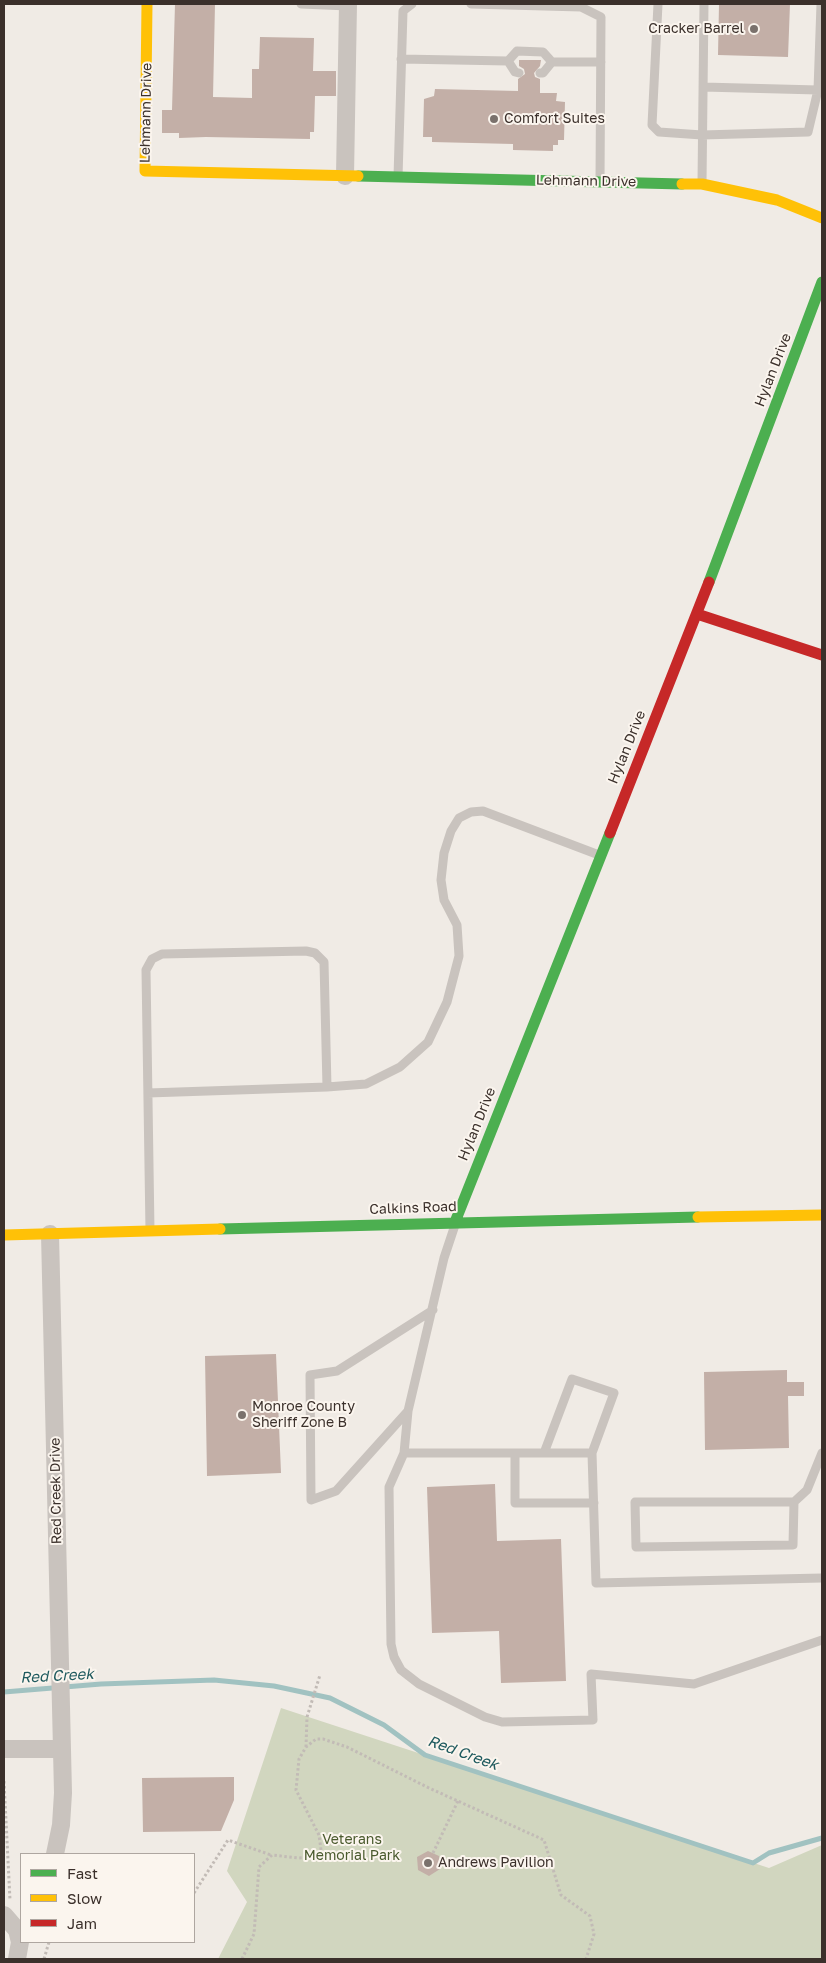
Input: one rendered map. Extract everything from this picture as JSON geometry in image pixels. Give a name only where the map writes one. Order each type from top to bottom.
[{"type":"main road","name":"Lehmann Drive","points":[[147,4],[145,171],[702,184],[777,200],[822,218]]},
{"type":"main road","name":"Hylan Drive","points":[[455,1222],[697,614],[822,282]]},
{"type":"main road","points":[[697,614],[822,655]]},
{"type":"main road","name":"Calkins Road","points":[[4,1235],[455,1222],[822,1215]]},
{"type":"street","points":[[345,176],[348,5]]},
{"type":"street","name":"Red Creek Drive","points":[[50,1234],[62,1716],[61,1825],[55,1853]]},
{"type":"street","points":[[4,1749],[62,1749]]},
{"type":"street","points":[[13,1916],[20,1942],[18,1959]]},
{"type":"lane","points":[[302,4],[348,5]]},
{"type":"lane","points":[[398,177],[403,12],[412,4]]},
{"type":"lane","points":[[471,4],[580,8],[601,16],[600,181]]},
{"type":"lane","points":[[658,4],[652,125],[659,132],[702,135],[808,132],[818,90],[822,4]]},
{"type":"lane","points":[[702,184],[704,4]]},
{"type":"lane","points":[[401,60],[508,61],[517,51],[543,52],[552,62],[601,62]]},
{"type":"lane","points":[[508,61],[515,72],[518,72]]},
{"type":"lane","points":[[540,73],[543,73],[552,62]]},
{"type":"lane","points":[[703,87],[818,90]]},
{"type":"lane","points":[[148,1093],[366,1084],[400,1067],[428,1042],[447,1002],[459,956],[457,925],[444,900],[441,880],[444,853],[451,830],[459,818],[471,812],[482,811],[600,856]]},
{"type":"lane","points":[[150,1231],[146,970],[152,959],[162,954],[306,951],[316,953],[324,962],[327,1087]]},
{"type":"lane","points":[[455,1222],[444,1258],[408,1411],[404,1453],[389,1487],[391,1644],[394,1657],[401,1670],[419,1684],[485,1717],[502,1722],[593,1720],[592,1674],[694,1684],[822,1640]]},
{"type":"lane","points":[[408,1411],[336,1491],[311,1500],[310,1375],[337,1371],[433,1310]]},
{"type":"lane","points":[[544,1453],[572,1379],[614,1393],[592,1453],[596,1583],[822,1578]]},
{"type":"lane","points":[[404,1453],[592,1453]]},
{"type":"lane","points":[[515,1453],[515,1503],[594,1503]]},
{"type":"lane","points":[[794,1502],[793,1545],[636,1547],[635,1502],[794,1502],[807,1490],[822,1453]]},
{"type":"path","points":[[306,1747],[305,1727],[310,1703],[320,1675]]},
{"type":"path","points":[[195,1891],[228,1840],[272,1855],[322,1858],[319,1835],[296,1790],[299,1759],[306,1747],[316,1739],[333,1741],[544,1840],[561,1895],[590,1916],[594,1934],[586,1959]]},
{"type":"path","points":[[4,1781],[8,1898],[13,1916]]},
{"type":"path","points":[[433,1853],[458,1801]]},
{"type":"path","points":[[242,1959],[254,1934],[259,1867],[272,1855]]},
{"type":"path","points":[[44,1959],[49,1943]]},
{"type":"green space","name":"Veterans Memorial Park","points":[[281,1708],[769,1868],[822,1845],[822,1959],[218,1959],[247,1902],[227,1871]]},
{"type":"building","points":[[175,4],[215,4],[213,97],[252,98],[252,69],[259,69],[260,37],[314,38],[313,71],[336,71],[336,96],[315,96],[314,132],[310,132],[310,139],[179,138],[179,133],[162,133],[162,110],[172,110]]},
{"type":"building","name":"Cracker Barrel","points":[[719,4],[790,4],[788,57],[718,55]]},
{"type":"building","name":"Comfort Suites","points":[[519,60],[541,60],[540,66],[534,73],[535,77],[540,79],[540,93],[557,93],[556,101],[565,102],[564,140],[558,140],[558,145],[553,145],[553,151],[513,150],[513,144],[432,142],[432,137],[423,137],[424,99],[434,96],[435,89],[518,91],[518,79],[525,74],[524,69],[519,66]]},
{"type":"building","name":"Monroe County Sheriff Zone B","points":[[276,1354],[281,1473],[207,1476],[205,1356]]},
{"type":"building","points":[[787,1370],[787,1382],[804,1382],[804,1396],[788,1396],[789,1448],[705,1450],[704,1372]]},
{"type":"building","points":[[495,1484],[497,1541],[561,1539],[566,1681],[501,1683],[499,1631],[432,1633],[427,1487]]},
{"type":"building","points":[[234,1777],[234,1800],[221,1831],[143,1832],[142,1778]]},
{"type":"building","name":"Andrews Pavilion","points":[[428,1851],[439,1856],[440,1869],[429,1876],[418,1870],[417,1857]]},
{"type":"waterway","name":"Red Creek","points":[[4,1692],[101,1684],[214,1680],[274,1686],[330,1698],[384,1725],[425,1755],[753,1863],[769,1853],[822,1838]]},
{"type":"traffic: fast","points":[[358,176],[682,184]]},
{"type":"traffic: fast","points":[[709,582],[822,282]]},
{"type":"traffic: fast","points":[[455,1222],[610,833]]},
{"type":"traffic: fast","points":[[220,1229],[698,1217]]},
{"type":"traffic: slow","points":[[147,4],[145,171],[358,176]]},
{"type":"traffic: slow","points":[[682,184],[702,184],[777,200],[822,218]]},
{"type":"traffic: slow","points":[[698,1217],[822,1215]]},
{"type":"traffic: slow","points":[[4,1235],[220,1229]]},
{"type":"traffic: jam","points":[[610,833],[709,582]]},
{"type":"traffic: jam","points":[[697,614],[822,655]]},
{"type":"place","name":"Cracker Barrel","points":[[754,29]]},
{"type":"place","name":"Comfort Suites","points":[[494,119]]},
{"type":"place","name":"Monroe County Sheriff Zone B","points":[[242,1415]]},
{"type":"place","name":"Andrews Pavilion","points":[[428,1863]]}]
